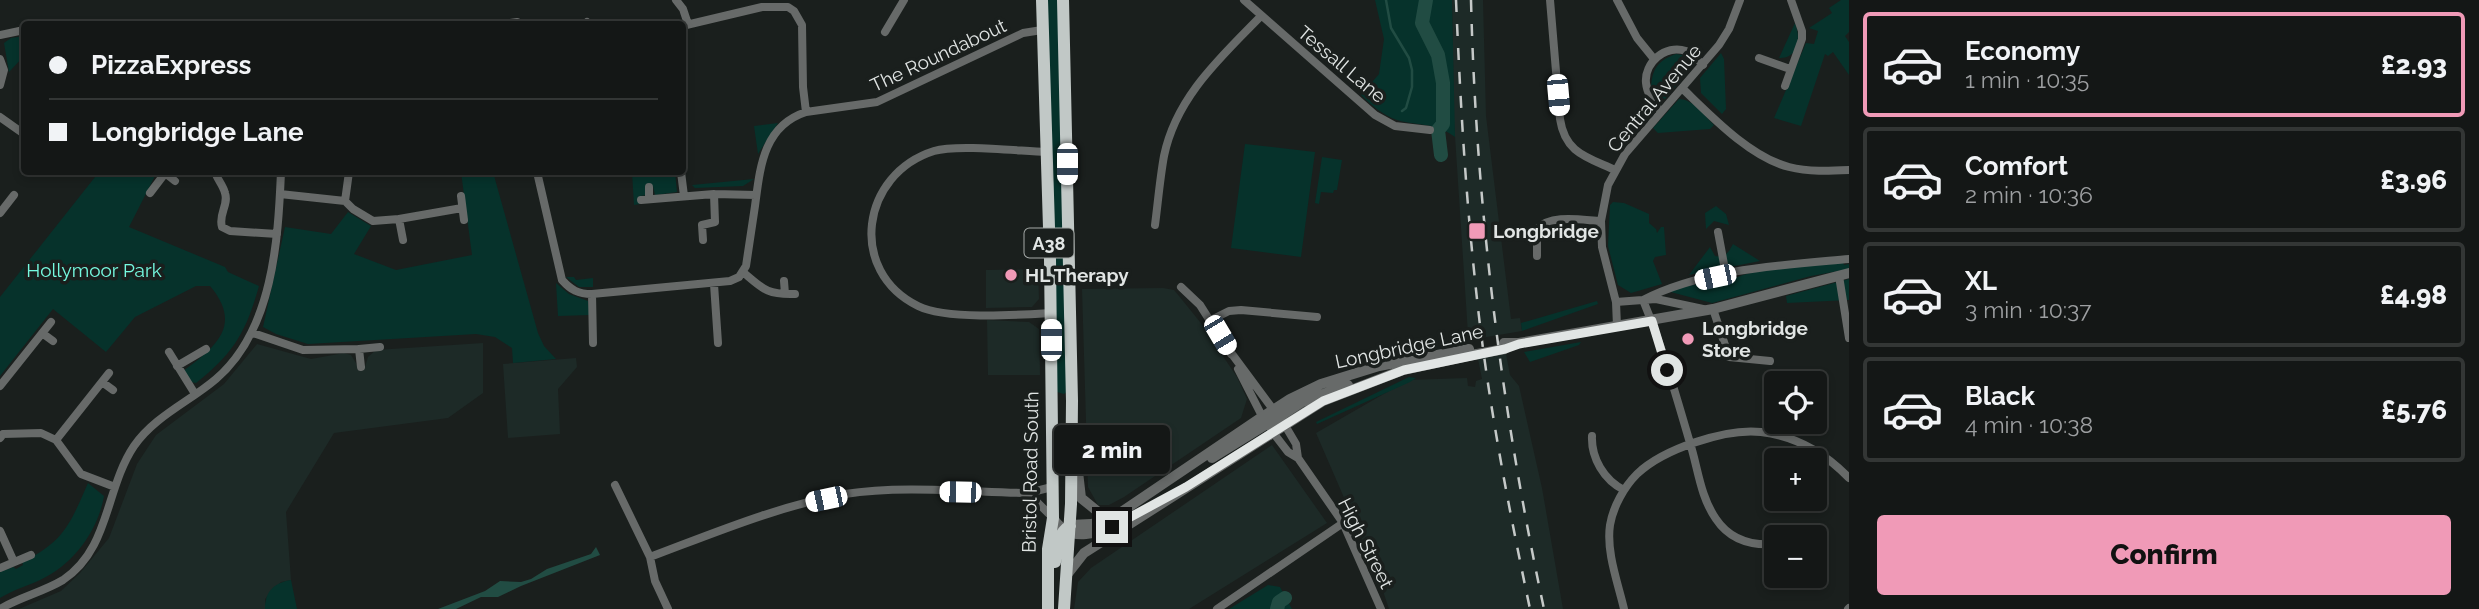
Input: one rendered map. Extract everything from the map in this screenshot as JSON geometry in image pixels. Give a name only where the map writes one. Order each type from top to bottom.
[{"type":"highway","name":"Bristol Road South","points":[[1042,0],[1051,313],[1053,518],[1048,549],[1050,609]]},
{"type":"highway","points":[[1042,30],[1049,23],[1050,0]]},
{"type":"highway","name":"Bristol Road South","points":[[1063,0],[1072,393],[1064,609]]},
{"type":"highway","points":[[1051,394],[1059,398],[1072,393]]},
{"type":"highway","points":[[1052,487],[1060,481],[1065,470],[1066,431],[1072,420]]},
{"type":"highway","points":[[1050,609],[1056,551],[1067,530]]},
{"type":"street","points":[[676,0],[683,9],[684,21]]},
{"type":"street","points":[[885,32],[904,0]]},
{"type":"street","points":[[1550,0],[1564,138],[1576,152],[1615,170]]},
{"type":"street","points":[[1617,0],[1637,38],[1654,59]]},
{"type":"street","name":"Central Avenue","points":[[1616,302],[1602,247],[1601,220],[1608,185],[1625,154],[1703,65],[1729,29],[1740,0]]},
{"type":"street","points":[[1785,86],[1802,39],[1802,31],[1791,0]]},
{"type":"street","name":"Tessall Lane","points":[[1249,2],[1261,16],[1375,115],[1395,126],[1430,131]]},
{"type":"street","points":[[686,25],[761,4],[788,7],[794,11],[802,25],[806,112]]},
{"type":"street","points":[[1155,225],[1165,153],[1180,114],[1198,83],[1261,16]]},
{"type":"street","name":"The Roundabout","points":[[743,272],[762,157],[780,127],[806,112],[877,102],[1023,33],[1042,30]]},
{"type":"street","points":[[0,35],[21,31]]},
{"type":"street","points":[[1661,112],[1648,92],[1646,83],[1646,72],[1654,59],[1663,52],[1677,50],[1692,55],[1703,65]]},
{"type":"street","points":[[1759,58],[1790,69]]},
{"type":"street","points":[[0,59],[4,70],[0,85]]},
{"type":"street","points":[[1683,89],[1722,127],[1759,153],[1786,166],[1816,171],[1849,170]]},
{"type":"street","points":[[0,117],[21,132]]},
{"type":"street","points":[[1046,152],[946,149],[913,160],[896,174],[877,203],[872,221],[871,246],[879,267],[890,284],[903,297],[930,311],[952,314],[1051,313]]},
{"type":"street","points":[[150,193],[164,175]]},
{"type":"street","points":[[169,175],[174,181]]},
{"type":"street","points":[[216,175],[225,191],[226,201],[220,219],[222,227],[230,231],[277,234]]},
{"type":"street","points":[[0,609],[63,580],[76,569],[102,531],[122,467],[147,430],[226,369],[253,332],[265,300],[277,234],[281,175]]},
{"type":"street","points":[[345,201],[349,175]]},
{"type":"street","points":[[538,175],[562,280],[578,293],[714,284],[730,281],[743,272],[768,293],[795,294]]},
{"type":"street","points":[[681,175],[684,196]]},
{"type":"street","points":[[649,187],[645,200],[714,194],[757,195]]},
{"type":"street","points":[[280,194],[345,201],[373,221],[462,208]]},
{"type":"street","points":[[703,240],[702,225],[715,222],[714,194]]},
{"type":"street","points":[[1,209],[14,195]]},
{"type":"street","points":[[461,195],[464,220]]},
{"type":"street","points":[[399,219],[403,240]]},
{"type":"street","points":[[1537,256],[1537,229],[1542,223],[1550,220],[1601,220]]},
{"type":"street","points":[[1718,232],[1726,275]]},
{"type":"street","name":"Longbridge Lane","points":[[1643,300],[1670,286],[1726,275],[1849,259]]},
{"type":"street","points":[[1844,275],[1849,338]]},
{"type":"street","name":"Longbridge Lane","points":[[1279,417],[1310,389],[1344,376],[1410,359],[1477,351],[1710,310],[1844,275]]},
{"type":"street","points":[[784,281],[785,294]]},
{"type":"street","points":[[714,284],[718,343]]},
{"type":"street","points":[[1181,287],[1200,305],[1229,350]]},
{"type":"street","points":[[592,294],[593,343]]},
{"type":"street","points":[[1643,300],[1691,445],[1703,496],[1716,519],[1726,530],[1745,542],[1764,545]]},
{"type":"street","name":"Longbridge Lane","points":[[1616,302],[1665,301],[1710,310]]},
{"type":"street","points":[[1616,302],[1617,327]]},
{"type":"street","points":[[1211,320],[1229,311],[1241,310],[1317,317]]},
{"type":"street","points":[[1710,310],[1729,357],[1770,361]]},
{"type":"street","points":[[0,386],[51,322]]},
{"type":"street","points":[[253,332],[303,350],[380,347]]},
{"type":"street","points":[[42,333],[53,341]]},
{"type":"street","points":[[177,366],[206,348]]},
{"type":"street","points":[[359,348],[361,367]]},
{"type":"street","name":"High Street","points":[[1229,350],[1279,417],[1296,444],[1298,458]]},
{"type":"street","name":"High Street","points":[[1229,350],[1267,424],[1288,452],[1298,458],[1343,523],[1381,609]]},
{"type":"street","name":"Longbridge Lane","points":[[1067,530],[1111,519],[1321,394],[1382,373],[1477,351]]},
{"type":"street","points":[[169,352],[195,394]]},
{"type":"street","points":[[56,440],[109,373]]},
{"type":"street","points":[[102,382],[113,390]]},
{"type":"street","points":[[1267,424],[1279,417]]},
{"type":"street","name":"Longbridge Lane","points":[[1066,576],[1084,554],[1186,487],[1267,424]]},
{"type":"street","points":[[1624,609],[1612,555],[1611,524],[1624,491],[1644,468],[1661,458],[1691,445],[1739,432],[1769,433],[1813,449],[1849,478]]},
{"type":"street","points":[[1,433],[41,433],[56,440],[80,474],[115,487]]},
{"type":"street","points":[[1592,436],[1596,460],[1615,486],[1624,491]]},
{"type":"street","points":[[1072,437],[1076,447],[1081,498],[1111,519]]},
{"type":"street","points":[[615,485],[650,557],[655,581],[668,609]]},
{"type":"street","points":[[650,557],[786,508],[846,494],[879,491],[1028,493],[1052,487]]},
{"type":"street","name":"Longbridge Lane","points":[[1067,530],[1088,534],[1112,527],[1186,487]]},
{"type":"street","points":[[1028,493],[1067,530]]},
{"type":"street","points":[[1217,609],[1343,523]]},
{"type":"street","points":[[0,531],[14,562]]},
{"type":"street","points":[[0,568],[31,555]]},
{"type":"shaded area","points":[[1452,0],[1483,0],[1486,116],[1511,319],[1520,318],[1522,331],[1475,339],[1468,334],[1454,121]]},
{"type":"shaded area","points":[[1038,269],[1039,299],[1032,307],[986,308],[986,270]]},
{"type":"shaded area","points":[[1082,289],[1174,290],[1200,322],[1237,377],[1247,399],[1241,418],[1124,497],[1109,505],[1098,505],[1088,487]]},
{"type":"shaded area","points":[[987,320],[1029,322],[1039,329],[1040,375],[988,375]]},
{"type":"shaded area","points":[[483,343],[483,393],[448,418],[334,433],[286,512],[291,580],[281,582],[265,599],[265,609],[19,609],[61,591],[80,573],[109,538],[137,464],[156,435],[224,384],[257,344],[311,359],[344,353],[351,355],[359,368],[365,367],[368,357],[376,350]]},
{"type":"shaded area","points":[[1506,354],[1510,375],[1519,386],[1542,488],[1563,609],[1389,609],[1378,576],[1316,433],[1408,380],[1467,378],[1468,386],[1475,387],[1476,381],[1482,379],[1478,359]]},
{"type":"shaded area","points":[[576,358],[577,367],[558,389],[560,434],[508,438],[503,364]]},
{"type":"shaded area","points":[[1272,445],[1327,523],[1189,609],[1074,609],[1078,582],[1091,568]]},
{"type":"shaded area","points":[[596,547],[600,555],[498,597],[481,597],[456,609],[438,609],[485,591],[500,581],[521,582],[531,579],[547,569],[591,554]]},
{"type":"green space","points":[[1047,0],[1059,0],[1068,391],[1064,394],[1057,392]]},
{"type":"green space","points":[[1375,0],[1452,0],[1455,137],[1433,126],[1392,118],[1361,95],[1379,74],[1384,39]]},
{"type":"green space","points":[[1841,0],[1849,0],[1849,32],[1845,36],[1849,42],[1849,75],[1833,52],[1828,56],[1825,54],[1801,126],[1774,118],[1806,43],[1814,44],[1818,31],[1809,28],[1832,13],[1829,8]]},
{"type":"green space","points":[[1795,23],[1797,46],[1791,55],[1779,58]]},
{"type":"green space","points":[[21,36],[21,59],[9,72],[4,43],[11,38]]},
{"type":"green space","points":[[1721,53],[1724,59],[1726,109],[1722,114],[1701,93],[1700,78]]},
{"type":"green space","points":[[1676,54],[1687,57],[1693,66],[1665,99],[1651,89],[1653,76],[1660,63]]},
{"type":"green space","points":[[1679,99],[1694,105],[1714,125],[1710,129],[1658,133],[1653,128]]},
{"type":"green space","points":[[778,123],[758,154],[754,126]]},
{"type":"green space","points":[[1245,144],[1315,152],[1301,257],[1231,248]]},
{"type":"green space","points":[[1322,157],[1342,160],[1337,190],[1333,193],[1321,192],[1319,204],[1315,203]]},
{"type":"green space","name":"Hollymoor Park","points":[[97,175],[155,175],[129,227],[225,267],[228,272],[259,286],[237,340],[220,362],[196,383],[191,382],[183,371],[215,344],[225,324],[220,300],[210,286],[196,286],[135,317],[106,352],[53,309],[0,376],[0,297]]},
{"type":"green space","points":[[461,175],[494,175],[538,333],[544,346],[556,359],[513,363],[512,348],[495,337],[476,334],[308,344],[263,327],[285,227],[331,234],[348,212],[371,226],[354,254],[396,270],[472,255]]},
{"type":"green space","points":[[632,175],[675,175],[677,192],[655,195],[653,186],[647,187],[647,195],[640,196],[640,204],[634,205]]},
{"type":"green space","points":[[754,179],[743,186],[695,188],[692,185]]},
{"type":"green space","points":[[1613,202],[1624,203],[1649,214],[1649,223],[1657,233],[1664,227],[1666,255],[1655,257],[1653,261],[1662,284],[1631,293],[1618,285],[1608,246],[1610,205]]},
{"type":"green space","points":[[1716,206],[1726,214],[1729,225],[1714,221],[1706,229],[1705,213]]},
{"type":"green space","points":[[1733,244],[1760,261],[1689,275],[1710,247],[1715,256],[1723,257]]},
{"type":"green space","points":[[1843,262],[1844,265],[1849,264],[1849,269],[1811,276],[1712,303],[1667,291],[1719,279],[1728,282],[1766,270]]},
{"type":"green space","points":[[566,277],[574,277],[576,280],[593,278],[593,287],[579,287]]},
{"type":"green space","points":[[1849,279],[1849,300],[1787,303],[1786,296]]},
{"type":"green space","points":[[556,283],[569,294],[588,301],[590,315],[558,316]]},
{"type":"green space","points":[[1597,301],[1598,304],[1522,331],[1521,323]]},
{"type":"green space","points":[[1581,342],[1530,362],[1524,352]]},
{"type":"green space","points":[[1409,377],[1416,378],[1317,424],[1316,422]]},
{"type":"green space","points":[[88,483],[104,496],[96,522],[82,546],[52,574],[0,598],[0,572],[23,565],[22,562],[57,539],[70,521]]},
{"type":"green space","points":[[291,580],[297,609],[265,609],[272,589]]},
{"type":"green space","points":[[1268,585],[1280,587],[1292,609],[1229,609]]},
{"type":"waterway","points":[[1386,0],[1391,28],[1409,58],[1412,70],[1412,87],[1406,108],[1402,111]]},
{"type":"waterway","points":[[1426,0],[1422,23],[1438,55],[1443,83],[1443,124],[1438,130],[1441,155]]},
{"type":"waterway","points":[[1277,609],[1279,602],[1285,598]]},
{"type":"railway","points":[[1456,0],[1471,245],[1480,322],[1498,445],[1530,609]]},
{"type":"railway","points":[[1471,0],[1478,153],[1493,306],[1515,458],[1544,609]]},
{"type":"place","name":"Longbridge","points":[[1477,231]]},
{"type":"place","name":"HL Therapy","points":[[1011,275]]},
{"type":"place","name":"Longbridge Store","points":[[1688,339]]},
{"type":"route","points":[[1112,527],[1186,487],[1323,401],[1404,370],[1519,344],[1652,321],[1667,370]]}]
